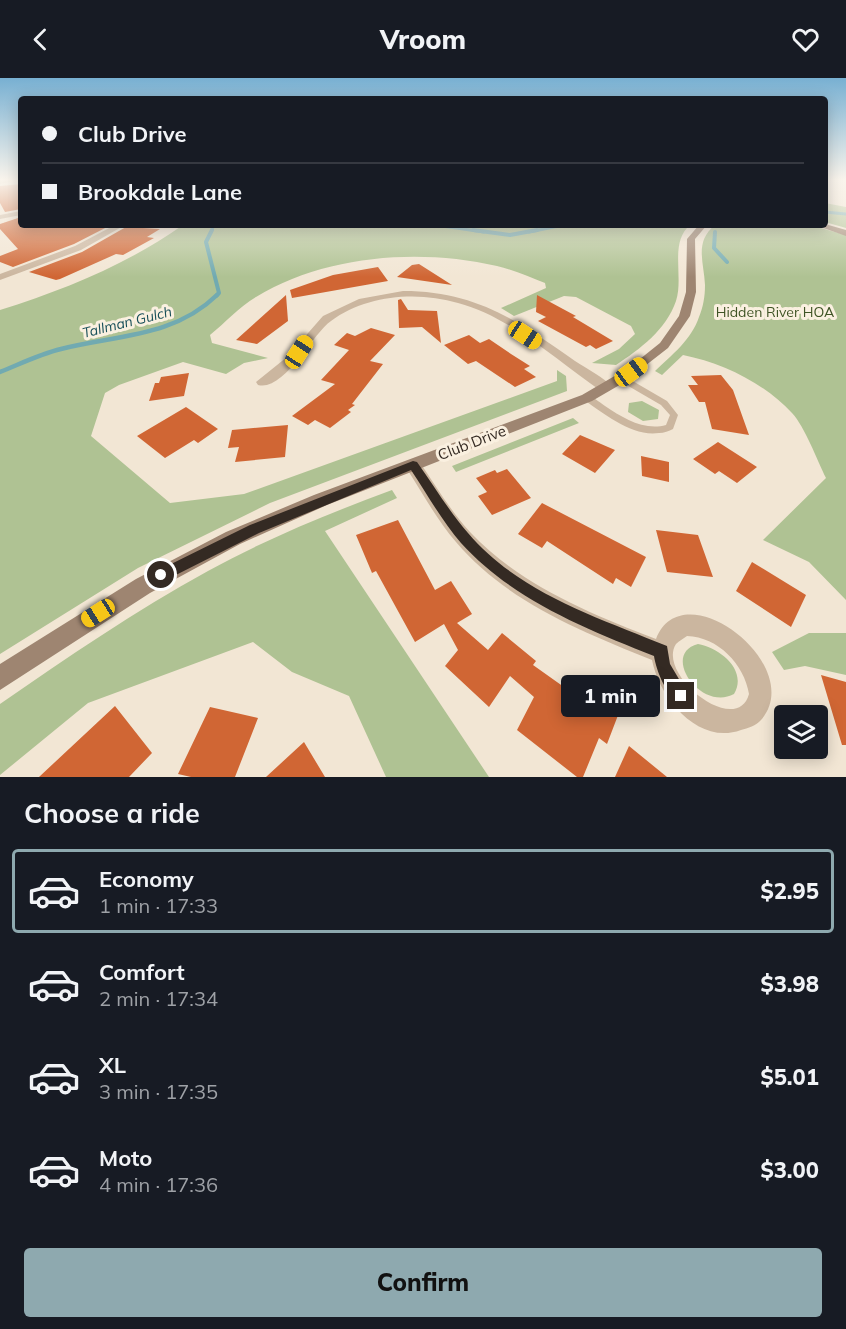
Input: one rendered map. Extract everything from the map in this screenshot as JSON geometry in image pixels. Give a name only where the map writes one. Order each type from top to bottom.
[{"type":"street","points":[[0,217],[18,214]]},
{"type":"street","points":[[0,276],[62,254],[115,228]]},
{"type":"street","name":"Club Drive","points":[[0,678],[84,622],[181,564],[296,511],[587,398],[606,388],[657,352],[682,320],[691,297],[691,239],[700,228]]},
{"type":"street","points":[[828,228],[846,233]]},
{"type":"street","points":[[263,382],[293,359],[315,329],[334,314],[374,298],[418,295],[448,297],[482,308],[606,388]]},
{"type":"street","points":[[413,465],[464,538],[513,581],[580,620],[661,652]]},
{"type":"street","points":[[684,625],[714,630],[744,653],[759,685],[759,701],[753,712],[743,720],[728,722],[712,718],[695,709],[670,682],[663,666],[661,652],[665,639],[673,630],[684,625]]},
{"type":"lane","points":[[587,398],[638,427],[657,430],[670,427],[675,419],[669,407],[621,378]]},
{"type":"green space","points":[[828,212],[846,212],[846,228],[828,223]]},
{"type":"green space","points":[[178,228],[687,228],[678,250],[679,281],[672,311],[651,338],[616,365],[592,363],[619,349],[635,334],[631,326],[576,297],[564,296],[514,316],[501,308],[546,288],[545,283],[497,266],[467,260],[405,257],[342,264],[283,283],[256,297],[210,335],[212,343],[268,358],[244,363],[226,374],[183,362],[119,385],[105,393],[91,436],[170,503],[244,494],[557,381],[557,370],[566,376],[567,391],[270,503],[138,568],[0,654],[0,310],[95,275]]},
{"type":"green space","name":"Hidden River HOA","points":[[712,228],[821,228],[846,235],[846,600],[809,562],[763,540],[826,478],[806,435],[792,413],[769,392],[713,363],[683,355],[662,375],[655,371],[680,347],[696,325],[705,294],[702,245]]},
{"type":"green space","points":[[642,401],[659,410],[658,419],[643,421],[628,412],[629,403]]},
{"type":"green space","points":[[573,418],[579,423],[456,472],[452,466]]},
{"type":"green space","points":[[392,490],[397,498],[325,531],[489,777],[386,777],[349,696],[292,672],[253,642],[88,703],[0,775],[0,704],[128,618],[208,571],[298,527]]},
{"type":"green space","points":[[809,633],[846,633],[846,675],[805,666],[784,670],[772,652]]},
{"type":"green space","points":[[698,644],[715,650],[730,661],[737,677],[734,694],[721,697],[709,695],[689,680],[683,659],[687,650]]},
{"type":"building","points":[[18,218],[18,228],[105,228],[74,244],[13,267],[0,262],[0,256],[18,249],[0,229],[0,224]]},
{"type":"building","points":[[124,228],[160,229],[147,237],[154,238],[123,255],[116,254],[60,279],[56,280],[29,272],[82,252]]},
{"type":"building","points":[[419,264],[452,285],[397,277],[412,265]]},
{"type":"building","points":[[378,267],[388,281],[292,298],[290,290],[333,275]]},
{"type":"building","points":[[286,295],[288,321],[257,344],[236,340]]},
{"type":"building","points":[[537,295],[576,316],[573,317],[613,341],[596,349],[590,345],[586,347],[538,321],[546,317],[536,312]]},
{"type":"building","points":[[401,299],[408,310],[437,311],[441,343],[422,327],[399,328],[398,300]]},
{"type":"building","points":[[371,328],[395,335],[370,361],[383,364],[352,404],[355,405],[348,410],[351,412],[330,428],[315,420],[308,425],[292,416],[335,384],[321,380],[349,350],[334,345],[347,333],[355,336]]},
{"type":"building","points":[[469,335],[480,343],[489,339],[530,366],[524,369],[536,377],[515,387],[476,361],[468,364],[444,345]]},
{"type":"building","points":[[189,373],[184,396],[149,401],[155,383],[159,383],[161,377]]},
{"type":"building","points":[[721,375],[733,390],[749,435],[712,429],[705,402],[699,402],[688,385],[698,385],[691,376]]},
{"type":"building","points":[[186,407],[218,429],[198,443],[194,440],[165,458],[137,436]]},
{"type":"building","points":[[288,425],[285,457],[235,462],[239,447],[228,448],[232,430]]},
{"type":"building","points":[[580,435],[615,450],[595,473],[562,454]]},
{"type":"building","points":[[718,442],[757,467],[737,483],[719,471],[715,474],[693,459]]},
{"type":"building","points":[[641,456],[669,462],[669,482],[642,476]]},
{"type":"building","points":[[507,469],[531,498],[492,515],[478,496],[487,492],[476,478],[495,470],[497,473]]},
{"type":"building","points":[[542,503],[646,557],[631,587],[616,578],[613,584],[547,541],[542,548],[518,534]]},
{"type":"building","points":[[398,520],[435,590],[451,581],[472,614],[457,623],[488,650],[502,633],[536,661],[533,665],[571,692],[577,680],[620,710],[607,744],[599,738],[583,777],[577,777],[517,730],[534,697],[510,676],[489,707],[445,666],[458,650],[444,624],[415,642],[376,571],[372,573],[356,535]]},
{"type":"building","points":[[656,530],[698,535],[713,577],[667,572]]},
{"type":"building","points":[[752,562],[806,595],[791,627],[736,591]]},
{"type":"building","points":[[821,675],[846,682],[846,745],[842,745]]},
{"type":"building","points":[[115,706],[152,753],[129,777],[39,777]]},
{"type":"building","points":[[210,707],[258,718],[235,777],[191,777],[178,774]]},
{"type":"building","points":[[304,742],[325,777],[266,777]]},
{"type":"building","points":[[629,746],[667,777],[615,777]]},
{"type":"waterway","name":"Tallman Gulch","points":[[828,212],[846,214]]},
{"type":"waterway","name":"Tallman Gulch","points":[[211,232],[213,228]]},
{"type":"waterway","name":"Tallman Gulch","points":[[456,228],[484,232]]},
{"type":"waterway","name":"Tallman Gulch","points":[[529,232],[549,228]]},
{"type":"waterway","name":"Tallman Gulch","points":[[473,230],[510,235],[537,230]]},
{"type":"waterway","name":"Tallman Gulch","points":[[211,232],[206,242],[219,293],[217,295]]},
{"type":"waterway","points":[[715,232],[714,248],[727,262]]},
{"type":"waterway","name":"Tallman Gulch","points":[[0,372],[53,351],[164,327],[200,309],[217,295]]},
{"type":"route","points":[[161,575],[234,538],[413,465],[464,538],[497,569],[532,594],[580,620],[661,652],[663,666],[670,682],[681,696]]}]
